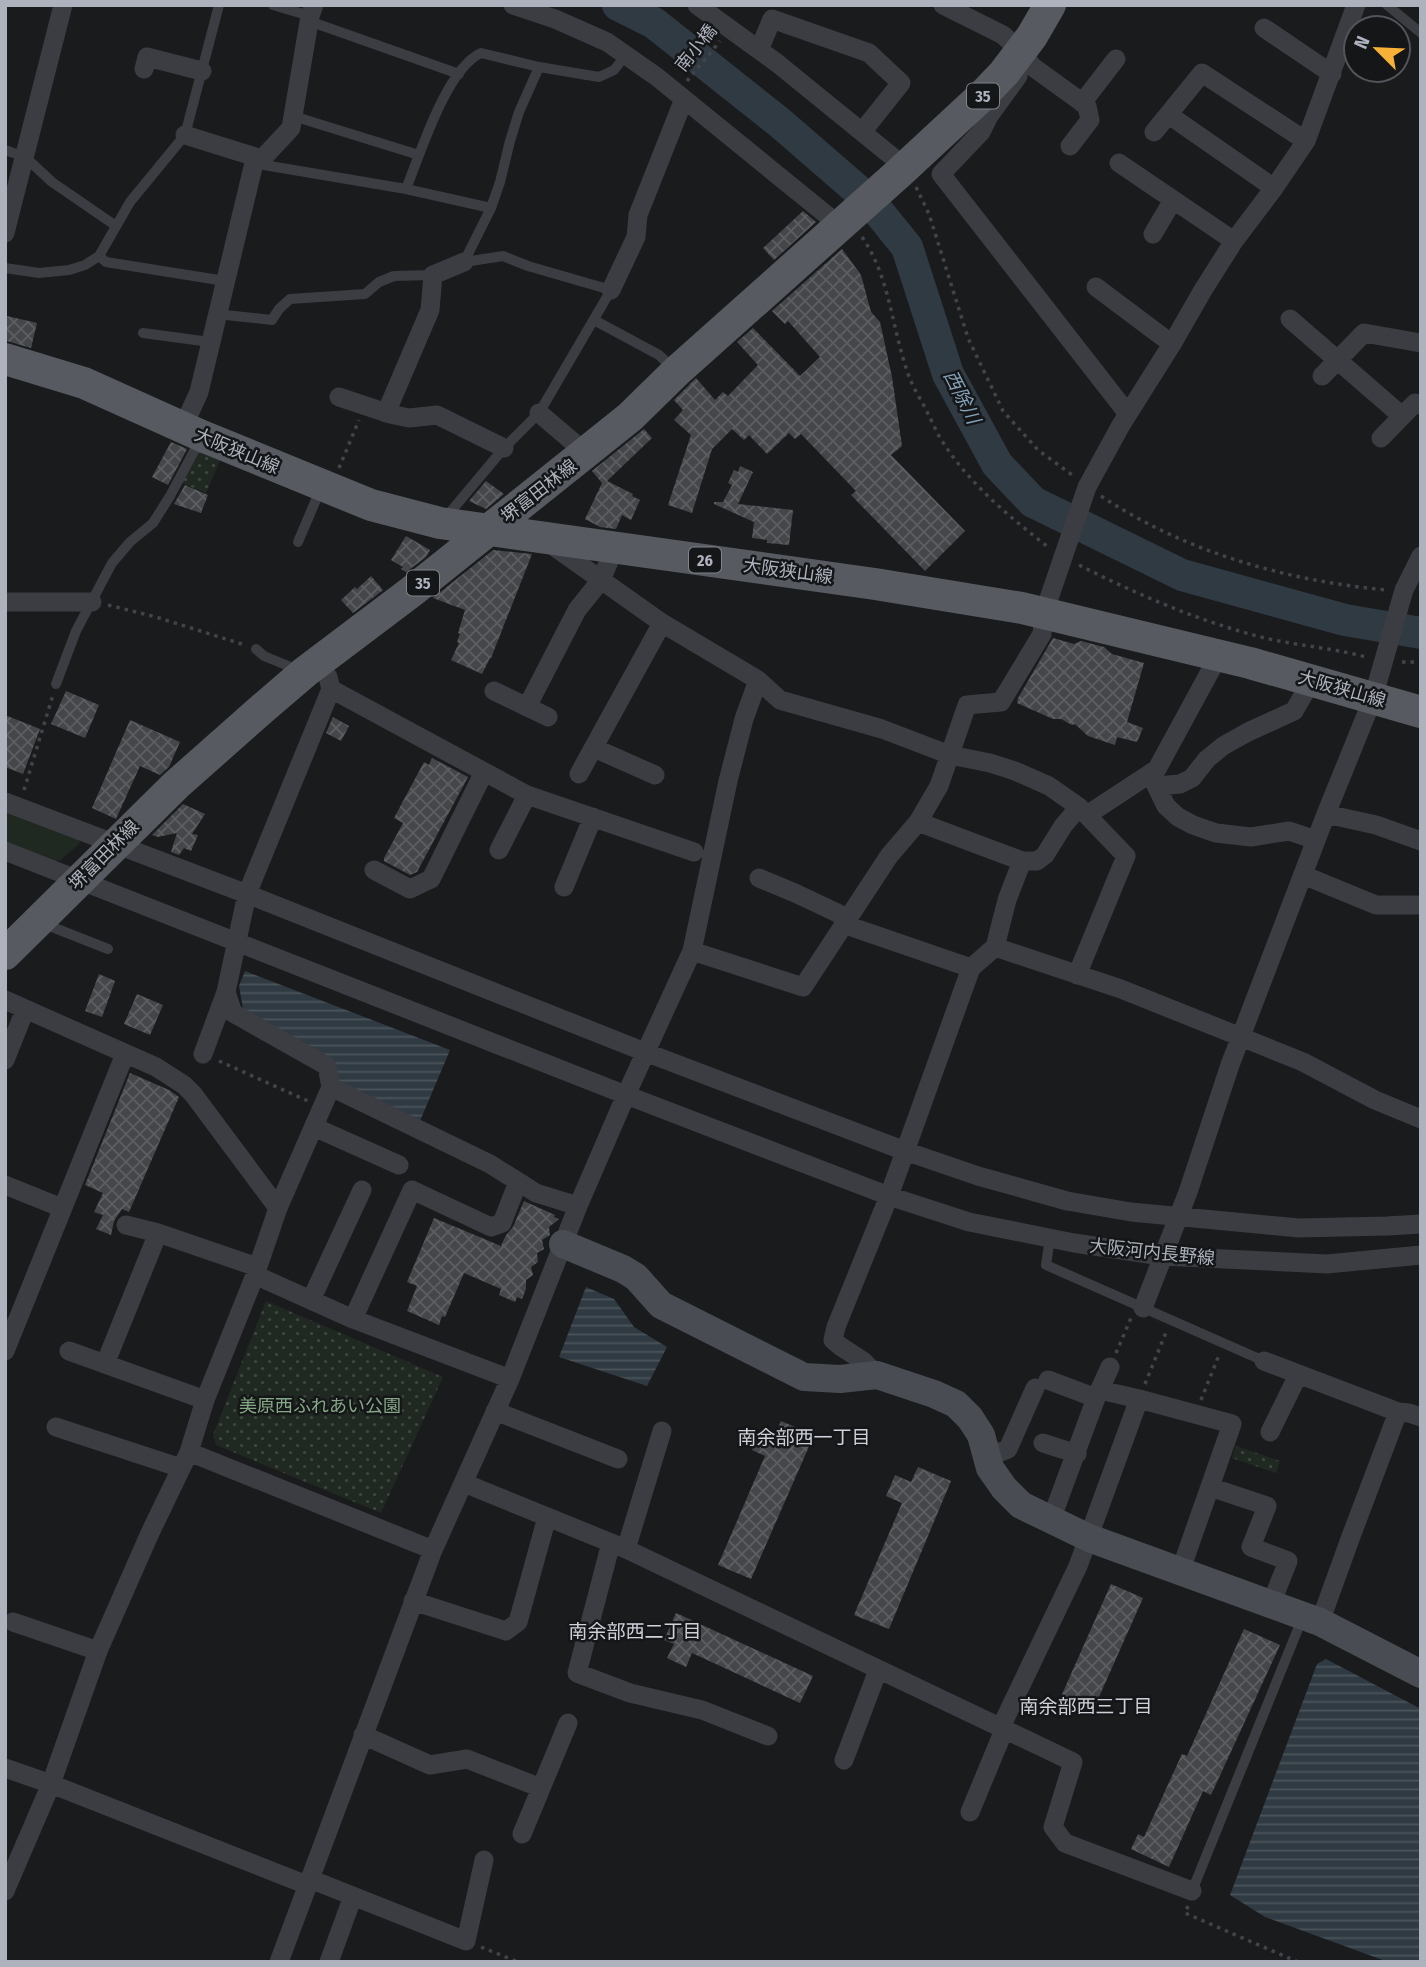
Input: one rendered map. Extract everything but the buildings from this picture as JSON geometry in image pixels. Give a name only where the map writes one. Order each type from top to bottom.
[{"type":"main road","name":"堺富田林線","points":[[5,954],[176,785],[318,675],[411,592],[630,417],[677,371],[902,170],[1025,57],[1032,36],[1050,5]]},
{"type":"main road","name":"大阪狭山線","points":[[5,359],[84,383],[193,432],[371,505],[440,523],[875,583],[1044,612],[1312,680],[1421,712]]},
{"type":"street","points":[[5,233],[63,5]]},
{"type":"street","points":[[513,5],[555,19],[607,42],[684,92],[843,221]]},
{"type":"street","points":[[697,5],[759,50],[862,132],[902,170]]},
{"type":"street","points":[[943,5],[1003,35],[1033,67],[1087,106],[1090,120],[1070,146]]},
{"type":"street","points":[[692,951],[803,987],[889,856],[918,822],[940,786],[968,705],[1001,702],[1042,634],[1044,612],[1085,493],[1128,414],[1203,290],[1306,141],[1356,5]]},
{"type":"street","points":[[193,432],[216,314],[258,161],[291,128],[311,14]]},
{"type":"street","points":[[759,50],[772,19],[869,53],[901,83],[862,132]]},
{"type":"street","points":[[1264,28],[1332,74]]},
{"type":"street","points":[[144,69],[147,57],[202,71]]},
{"type":"street","points":[[1025,57],[981,132],[941,174],[1128,414]]},
{"type":"street","points":[[1082,103],[1116,59]]},
{"type":"street","points":[[1154,132],[1202,73],[1306,141]]},
{"type":"street","points":[[611,290],[635,237],[638,215],[684,92]]},
{"type":"street","points":[[1169,115],[1274,188]]},
{"type":"street","points":[[184,135],[258,161]]},
{"type":"street","points":[[1119,163],[1234,242]]},
{"type":"street","points":[[1153,234],[1173,200]]},
{"type":"street","points":[[386,413],[430,310],[433,275],[464,262]]},
{"type":"street","points":[[1096,287],[1172,344]]},
{"type":"street","points":[[1290,319],[1402,416]]},
{"type":"street","points":[[1322,376],[1364,332],[1421,343]]},
{"type":"street","points":[[339,397],[409,418],[437,415],[504,448]]},
{"type":"street","points":[[1381,438],[1415,402],[1421,405]]},
{"type":"street","points":[[539,413],[586,453]]},
{"type":"street","points":[[539,536],[662,623],[758,681],[780,700],[881,729],[950,755],[1015,771],[1049,786],[1083,811],[1126,856],[1077,975]]},
{"type":"street","points":[[527,707],[565,624],[601,580],[615,547]]},
{"type":"street","points":[[1140,1306],[1159,1272],[1162,1256],[1188,1192],[1241,1037],[1373,698],[1421,556]]},
{"type":"street","points":[[5,602],[51,594],[92,600]]},
{"type":"street","points":[[579,774],[662,623]]},
{"type":"street","points":[[1219,656],[1157,769],[1154,780],[1166,806],[1178,817],[1216,833],[1251,836],[1289,831],[1316,840]]},
{"type":"street","points":[[203,1054],[226,992],[247,894],[318,675],[484,772],[527,794],[694,852]]},
{"type":"street","points":[[918,822],[1022,861],[1037,860],[1045,855],[1063,826],[1083,811],[1154,780],[1180,784],[1192,778],[1207,759],[1223,746],[1294,711],[1312,680]]},
{"type":"street","points":[[279,1962],[433,1549],[510,1379],[578,1206],[626,1095],[692,951],[728,781],[744,719],[758,681]]},
{"type":"street","points":[[495,691],[548,717]]},
{"type":"street","points":[[594,748],[655,775]]},
{"type":"street","points":[[374,870],[410,888],[431,878],[484,772]]},
{"type":"street","points":[[499,850],[527,794]]},
{"type":"street","points":[[5,802],[247,894],[645,1052],[978,1176],[1067,1201],[1131,1212],[1299,1228],[1421,1224]]},
{"type":"street","points":[[1326,814],[1376,825],[1421,841]]},
{"type":"street","points":[[564,887],[593,817]]},
{"type":"street","name":"大阪河内長野線","points":[[5,852],[889,1196],[969,1222],[1162,1256],[1327,1264],[1421,1255]]},
{"type":"street","points":[[877,1375],[863,1361],[833,1340],[889,1196],[971,968],[995,947],[1007,900],[1022,861]]},
{"type":"street","points":[[1303,875],[1376,905],[1421,905]]},
{"type":"street","points":[[759,878],[795,892],[845,921],[971,968]]},
{"type":"street","points":[[995,947],[1121,989],[1303,1062],[1375,1100],[1421,1119]]},
{"type":"street","points":[[5,1891],[51,1784],[98,1651],[185,1460],[278,1208],[331,1087],[327,1066],[233,1013],[226,992]]},
{"type":"street","points":[[5,1000],[156,1067],[184,1085],[278,1208]]},
{"type":"street","points":[[5,1060],[25,1010]]},
{"type":"street","points":[[5,1351],[125,1054]]},
{"type":"street","points":[[331,1087],[490,1164],[537,1193],[578,1206]]},
{"type":"street","points":[[314,1127],[399,1166]]},
{"type":"street","points":[[353,1319],[412,1190],[491,1227],[502,1223],[518,1182]]},
{"type":"street","points":[[5,1185],[62,1208]]},
{"type":"street","points":[[311,1300],[362,1190]]},
{"type":"street","points":[[126,1225],[158,1233],[256,1271],[353,1319],[510,1379]]},
{"type":"street","points":[[105,1364],[158,1233]]},
{"type":"street","points":[[563,1244],[623,1269],[636,1277],[661,1306],[804,1377],[822,1380],[877,1375],[956,1404],[970,1418],[981,1435],[990,1468],[1021,1506],[1089,1538],[1312,1619],[1421,1674]]},
{"type":"street","points":[[69,1351],[205,1400]]},
{"type":"street","points":[[1264,1361],[1398,1412],[1421,1417]]},
{"type":"street","points":[[1051,1520],[1110,1367]]},
{"type":"street","points":[[1270,1432],[1298,1375]]},
{"type":"street","points":[[987,1457],[1008,1449],[1041,1384],[1139,1399],[1233,1424],[1180,1572]]},
{"type":"street","points":[[970,1812],[1002,1729],[1079,1566],[1139,1399]]},
{"type":"street","points":[[495,1411],[582,1454],[618,1460]]},
{"type":"street","points":[[1312,1619],[1350,1539],[1398,1412]]},
{"type":"street","points":[[56,1427],[185,1460],[433,1549]]},
{"type":"street","points":[[662,1432],[618,1546],[577,1673],[630,1693],[702,1710],[768,1736]]},
{"type":"street","points":[[1043,1443],[1077,1454]]},
{"type":"street","points":[[464,1483],[618,1546],[1073,1762],[1053,1827],[1065,1843],[1192,1891]]},
{"type":"street","points":[[1210,1487],[1267,1506],[1251,1547],[1288,1561],[1271,1604]]},
{"type":"street","points":[[413,1601],[506,1631],[518,1622],[547,1517]]},
{"type":"street","points":[[13,1622],[98,1651]]},
{"type":"street","points":[[844,1760],[878,1670]]},
{"type":"street","points":[[522,1834],[541,1788],[560,1728]]},
{"type":"street","points":[[363,1735],[430,1765],[467,1759],[541,1788]]},
{"type":"street","points":[[5,1768],[353,1896],[466,1941],[484,1860]]},
{"type":"street","points":[[329,1962],[353,1896]]},
{"type":"lane","points":[[5,268],[39,273],[69,270],[85,265],[99,256],[130,202],[184,135],[219,5]]},
{"type":"lane","points":[[273,5],[311,14],[459,74]]},
{"type":"lane","points":[[1387,5],[1421,33]]},
{"type":"lane","points":[[406,189],[442,97],[472,57],[481,53],[539,67],[599,77],[614,70],[626,55]]},
{"type":"lane","points":[[464,262],[491,208],[519,112],[539,67]]},
{"type":"lane","points":[[293,116],[419,155]]},
{"type":"lane","points":[[5,149],[25,157],[52,182],[116,226]]},
{"type":"lane","points":[[258,161],[491,208]]},
{"type":"lane","points":[[99,256],[106,262],[225,281]]},
{"type":"lane","points":[[440,523],[460,503],[504,448],[539,413],[611,290],[527,266],[503,256],[464,262]]},
{"type":"lane","points":[[216,314],[272,320],[290,299],[365,293],[394,275],[433,275]]},
{"type":"lane","points":[[594,320],[659,355],[677,371]]},
{"type":"lane","points":[[143,333],[210,342]]},
{"type":"lane","points":[[56,684],[71,643],[112,563],[130,542],[153,523],[170,496],[193,432]]},
{"type":"lane","points":[[298,542],[326,488]]},
{"type":"lane","points":[[256,649],[264,656],[318,675]]},
{"type":"lane","points":[[38,922],[108,949]]},
{"type":"lane","points":[[1050,1238],[1046,1265],[1264,1361]]},
{"type":"lane","points":[[1192,1891],[1312,1619]]},
{"type":"path","name":"南小橋","points":[[684,92],[730,29]]},
{"type":"path","points":[[326,488],[366,406]]},
{"type":"path","points":[[92,600],[256,649]]},
{"type":"path","points":[[24,790],[56,684]]},
{"type":"path","points":[[203,1054],[323,1107]]},
{"type":"path","points":[[1110,1367],[1140,1306]]},
{"type":"path","points":[[1139,1399],[1171,1320]]},
{"type":"path","points":[[1195,1415],[1224,1343]]},
{"type":"path","points":[[1192,1891],[1185,1913],[1298,1962]]},
{"type":"path","points":[[466,1941],[518,1962]]},
{"type":"green space","points":[[198,451],[222,456],[206,493],[182,483]]},
{"type":"green space","points":[[5,809],[78,837],[80,843],[61,860],[51,862],[5,844]]},
{"type":"green space","name":"美原西ふれあい公園","points":[[266,1301],[443,1377],[381,1513],[216,1445],[213,1435]]},
{"type":"green space","points":[[1236,1446],[1280,1461],[1276,1473],[1232,1458]]},
{"type":"shaded area","points":[[245,971],[450,1050],[420,1121],[336,1080],[243,1009],[239,986]]},
{"type":"shaded area","points":[[586,1287],[614,1299],[634,1327],[667,1347],[647,1386],[559,1357]]},
{"type":"shaded area","points":[[1326,1659],[1421,1709],[1421,1962],[1388,1962],[1265,1917],[1230,1895],[1317,1664]]},
{"type":"waterway","name":"西除川","points":[[618,5],[654,23],[779,122],[869,200],[907,247],[948,374],[997,464],[1033,502],[1182,575],[1345,620],[1421,633]]},
{"type":"district","name":"南余部西一丁目","points":[[804,1437]]},
{"type":"district","name":"南余部西二丁目","points":[[635,1631]]},
{"type":"district","name":"南余部西三丁目","points":[[1086,1706]]}]
